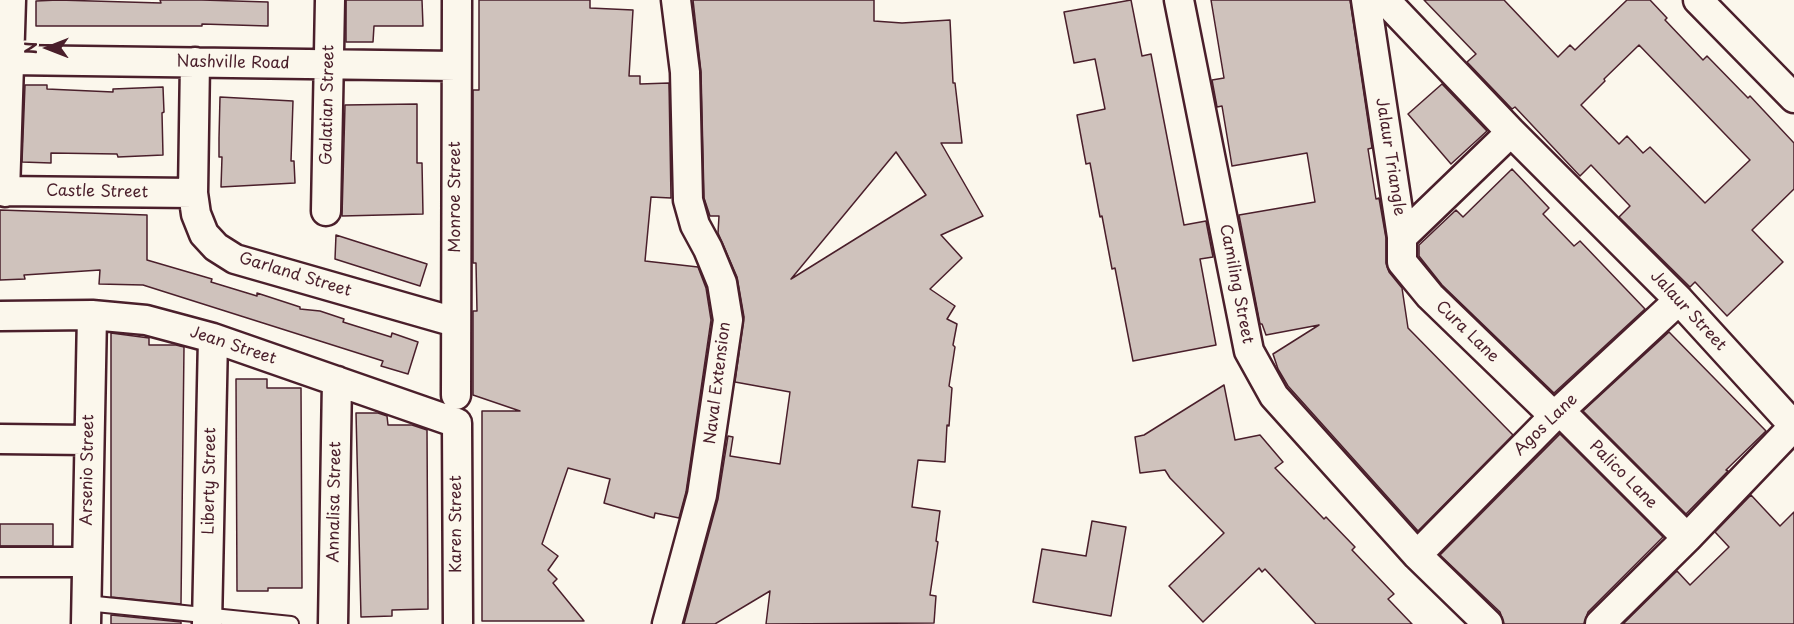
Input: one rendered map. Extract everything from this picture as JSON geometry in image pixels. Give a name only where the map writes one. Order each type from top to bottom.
[{"type":"street","points":[[2,191],[11,0]]},
{"type":"street","name":"Galatian Street","points":[[326,211],[330,0]]},
{"type":"street","name":"Monroe Street","points":[[456,0],[456,395]]},
{"type":"street","name":"Naval Extension","points":[[667,624],[680,583],[702,495],[728,320],[722,284],[708,249],[695,225],[688,200],[685,72],[676,0]]},
{"type":"street","name":"Camiling Street","points":[[1179,0],[1249,351],[1274,396],[1417,555],[1488,624]]},
{"type":"street","name":"Jalaur Triangle","points":[[1366,0],[1402,237]]},
{"type":"street","name":"Jalaur Street","points":[[1385,0],[1511,132],[1679,300],[1794,426],[1687,538],[1600,624]]},
{"type":"street","points":[[1698,0],[1794,98]]},
{"type":"street","name":"Nashville Road","points":[[9,60],[456,66]]},
{"type":"street","name":"Garland Street","points":[[195,62],[193,193],[195,214],[204,234],[216,248],[236,259],[455,322]]},
{"type":"street","name":"Jalaur Triangle","points":[[1402,237],[1511,132]]},
{"type":"street","name":"Castle Street","points":[[2,191],[193,193]]},
{"type":"street","name":"Cura Lane","points":[[1402,237],[1402,262],[1430,296],[1557,414]]},
{"type":"street","name":"Agos Lane","points":[[1417,555],[1557,414],[1679,300]]},
{"type":"street","name":"Jean Street","points":[[0,316],[92,315],[146,320],[213,338],[457,423]]},
{"type":"street","name":"Arsenio Street","points":[[86,613],[92,315]]},
{"type":"street","name":"Liberty Street","points":[[207,620],[213,338]]},
{"type":"street","name":"Annalisa Street","points":[[333,624],[337,381]]},
{"type":"street","name":"Palico Lane","points":[[1557,414],[1687,538]]},
{"type":"street","name":"Karen Street","points":[[457,423],[458,624]]},
{"type":"street","points":[[0,440],[88,440]]},
{"type":"street","points":[[0,562],[87,562]]},
{"type":"lane","points":[[86,613],[291,624]]},
{"type":"building","points":[[160,0],[268,2],[268,26],[202,24],[202,26],[36,26],[36,1],[161,3]]},
{"type":"building","points":[[346,0],[422,0],[423,26],[374,26],[373,42],[346,42]]},
{"type":"building","points":[[479,0],[590,0],[590,8],[633,10],[629,76],[640,76],[640,84],[669,83],[671,198],[651,197],[645,261],[698,267],[706,288],[711,320],[686,492],[679,518],[655,513],[654,518],[604,503],[610,479],[568,468],[542,544],[558,556],[548,570],[557,579],[553,583],[584,621],[482,621],[482,411],[520,411],[473,395],[473,311],[477,311],[476,263],[473,263],[473,90],[479,90]]},
{"type":"building","points":[[693,0],[874,0],[874,21],[902,23],[950,20],[953,83],[955,83],[962,143],[941,143],[983,216],[941,235],[962,258],[930,289],[955,306],[947,319],[957,324],[949,386],[952,388],[945,462],[918,460],[912,507],[940,511],[930,595],[936,596],[934,623],[766,624],[770,591],[715,624],[684,624],[718,499],[728,436],[733,437],[730,456],[780,464],[790,392],[735,382],[744,317],[737,277],[718,233],[719,216],[710,216],[704,198],[701,72]],"holes":[[[896,152],[926,195],[791,279]]]},
{"type":"building","points":[[1131,0],[1142,56],[1151,54],[1184,225],[1206,221],[1213,257],[1200,259],[1216,345],[1133,361],[1115,268],[1112,269],[1090,163],[1086,164],[1077,115],[1105,109],[1095,59],[1074,63],[1064,12]]},
{"type":"building","points":[[1211,0],[1350,0],[1372,148],[1368,149],[1376,199],[1379,198],[1386,238],[1386,263],[1389,272],[1402,288],[1408,328],[1513,435],[1418,531],[1288,386],[1278,369],[1273,354],[1319,325],[1266,335],[1260,324],[1239,215],[1315,202],[1307,153],[1232,166],[1222,106],[1217,107],[1212,80],[1224,78]]},
{"type":"building","points":[[1424,0],[1504,0],[1558,57],[1570,45],[1575,50],[1627,0],[1650,0],[1667,18],[1665,20],[1703,60],[1707,56],[1748,98],[1750,96],[1794,143],[1794,189],[1752,230],[1783,262],[1727,316],[1695,282],[1690,287],[1619,217],[1630,206],[1591,165],[1580,176],[1515,107],[1512,109],[1467,62],[1476,54]],"holes":[[[1639,45],[1750,160],[1705,203],[1650,147],[1643,153],[1627,136],[1619,144],[1581,105]]]},
{"type":"building","points":[[1442,84],[1487,131],[1451,164],[1408,114]]},
{"type":"building","points":[[25,85],[47,85],[47,89],[113,92],[113,89],[163,87],[163,155],[118,157],[117,154],[51,153],[51,163],[22,162]]},
{"type":"building","points":[[220,97],[293,101],[291,161],[294,161],[295,183],[221,187]]},
{"type":"building","points":[[417,104],[417,163],[422,163],[423,214],[342,216],[345,105]]},
{"type":"building","points":[[1512,169],[1549,208],[1543,214],[1574,246],[1580,241],[1645,309],[1554,393],[1442,285],[1419,256],[1419,245],[1456,210],[1463,217]]},
{"type":"building","points":[[0,210],[147,215],[147,260],[212,279],[211,282],[257,296],[257,293],[300,307],[300,309],[320,311],[344,319],[343,322],[391,337],[392,333],[418,342],[408,374],[381,366],[383,361],[143,285],[99,284],[100,270],[24,275],[25,279],[0,280]]},
{"type":"building","points":[[336,235],[427,264],[420,286],[335,259]]},
{"type":"building","points":[[1669,332],[1766,431],[1686,514],[1583,411]]},
{"type":"building","points":[[111,333],[149,338],[149,345],[184,347],[181,604],[111,597]]},
{"type":"building","points":[[236,379],[267,379],[267,388],[301,388],[302,588],[237,591]]},
{"type":"building","points":[[1224,385],[1235,440],[1260,435],[1283,462],[1275,468],[1324,519],[1326,517],[1355,547],[1352,550],[1394,594],[1388,599],[1412,624],[1316,624],[1265,569],[1262,572],[1259,568],[1203,622],[1169,586],[1224,533],[1170,478],[1165,470],[1140,473],[1135,437],[1144,435]]},
{"type":"building","points":[[356,413],[378,413],[387,416],[388,425],[412,425],[427,430],[428,609],[392,610],[392,616],[361,617]]},
{"type":"building","points":[[1560,434],[1663,537],[1588,612],[1584,624],[1504,624],[1500,612],[1440,555]]},
{"type":"building","points":[[1751,495],[1780,526],[1794,512],[1794,624],[1623,624],[1677,571],[1690,585],[1729,547],[1715,532]]},
{"type":"building","points":[[1092,521],[1126,527],[1111,616],[1033,602],[1042,549],[1086,556]]},
{"type":"building","points":[[0,524],[53,524],[53,546],[0,546]]},
{"type":"building","points":[[111,615],[181,622],[181,624],[111,624]]}]
